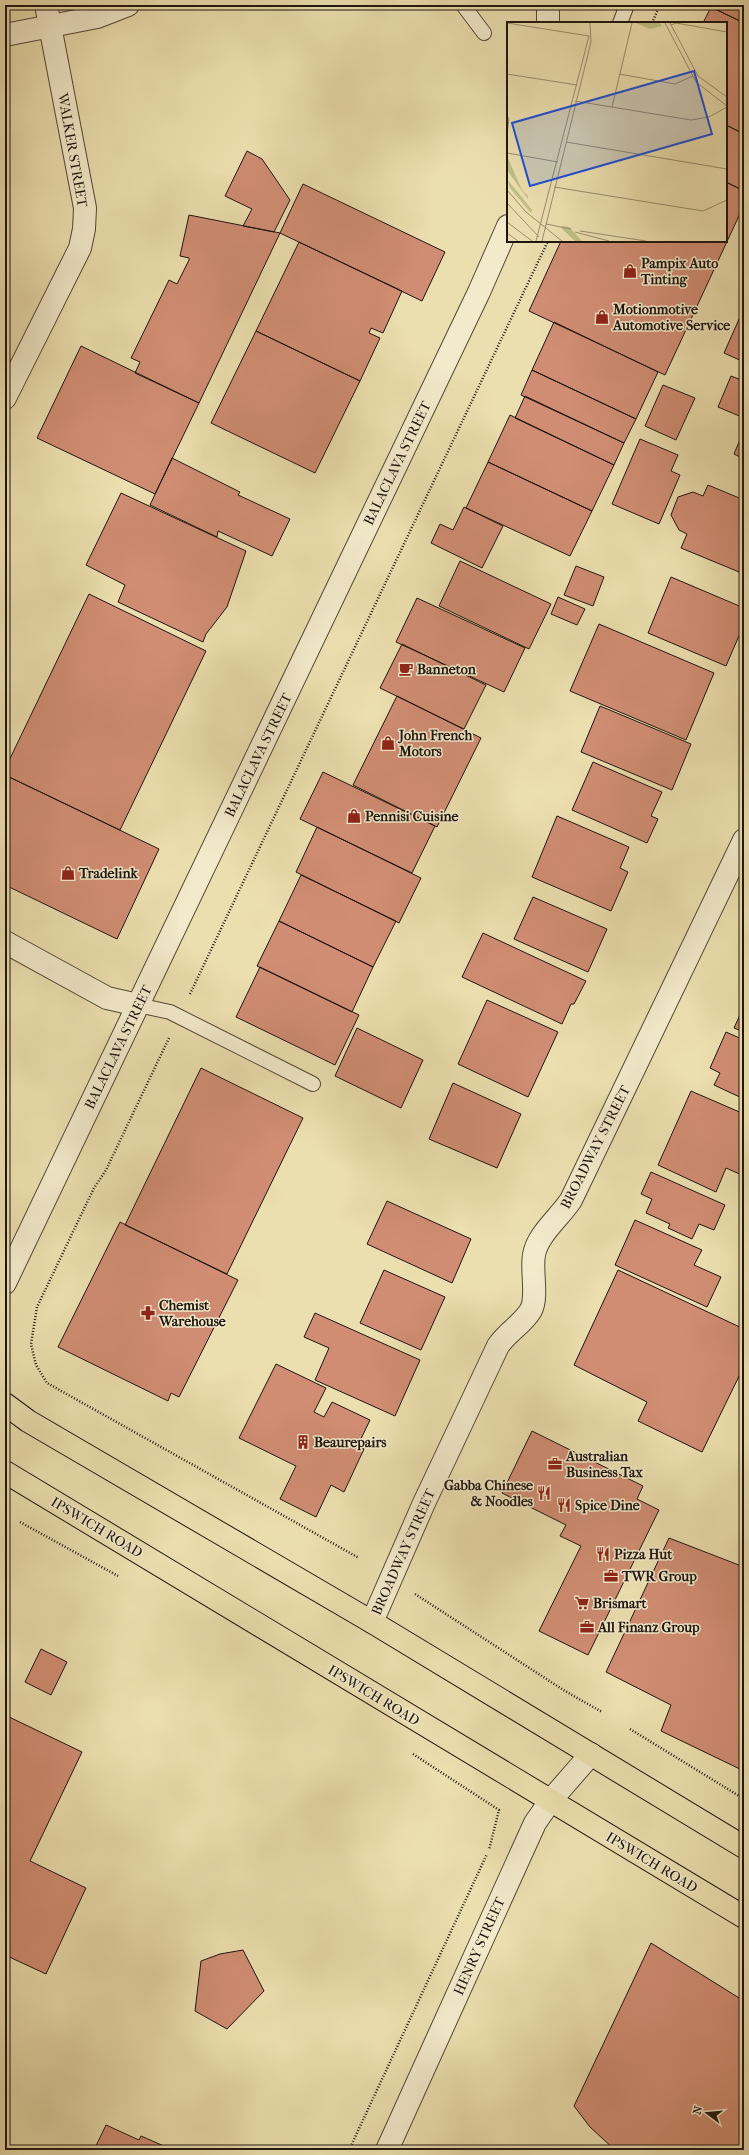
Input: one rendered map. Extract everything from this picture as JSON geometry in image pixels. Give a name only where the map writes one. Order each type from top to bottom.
[{"type":"highway","points":[[5,1404],[28,1421],[372,1622],[744,1847]]},
{"type":"highway","name":"IPSWICH ROAD","points":[[5,1472],[551,1800],[618,1843],[744,1917]]},
{"type":"street","name":"WALKER STREET","points":[[5,398],[80,248],[84,229],[84,208],[46,5]]},
{"type":"street","points":[[5,35],[97,17],[128,5]]},
{"type":"street","points":[[548,5],[548,22]]},
{"type":"street","name":"BALACLAVA STREET","points":[[5,1283],[479,292],[507,228]]},
{"type":"street","name":"BROADWAY STREET","points":[[372,1622],[424,1503],[498,1346],[503,1338],[530,1310],[533,1300],[533,1260],[536,1248],[540,1240],[571,1200],[744,840]]},
{"type":"street","points":[[5,942],[107,998],[138,1005]]},
{"type":"street","name":"HENRY STREET","points":[[387,2150],[535,1823],[551,1800],[591,1754]]},
{"type":"lane","points":[[462,5],[484,33]]},
{"type":"lane","points":[[620,22],[627,5]]},
{"type":"lane","points":[[138,1005],[170,1012],[313,1084]]},
{"type":"path","points":[[652,22],[660,5]]},
{"type":"path","points":[[359,1558],[47,1383],[36,1364],[31,1344],[32,1328],[37,1306],[94,1188],[106,1170],[548,242]]},
{"type":"path","points":[[415,1593],[566,1691],[602,1712]]},
{"type":"path","points":[[630,1730],[744,1799]]},
{"type":"path","points":[[349,2150],[490,1848],[499,1810]]},
{"type":"building","points":[[706,5],[744,5],[744,23],[711,7]]},
{"type":"building","points":[[711,7],[744,23],[744,134],[727,126],[727,22],[704,22]]},
{"type":"building","points":[[727,126],[744,134],[744,191],[727,182]]},
{"type":"building","points":[[247,151],[262,159],[290,200],[274,232],[243,226],[252,209],[225,196]]},
{"type":"building","points":[[727,182],[744,191],[744,205],[727,242]]},
{"type":"building","points":[[303,184],[445,252],[422,301],[280,233]]},
{"type":"building","points":[[189,215],[280,233],[199,403],[135,373],[140,362],[131,358],[169,280],[177,284],[189,260],[189,258],[180,256]]},
{"type":"building","points":[[299,242],[402,291],[383,333],[371,328],[369,333],[380,338],[360,381],[256,331]]},
{"type":"building","points":[[561,242],[727,242],[665,375],[529,311]]},
{"type":"building","points":[[744,308],[744,362],[724,353]]},
{"type":"building","points":[[554,322],[658,372],[636,419],[532,370]]},
{"type":"building","points":[[256,331],[360,381],[315,473],[211,423]]},
{"type":"building","points":[[81,346],[199,403],[155,494],[37,438]]},
{"type":"building","points":[[532,370],[636,419],[624,443],[521,395]]},
{"type":"building","points":[[731,376],[744,381],[744,418],[718,407]]},
{"type":"building","points":[[663,385],[695,398],[676,440],[645,426]]},
{"type":"building","points":[[525,396],[624,443],[614,465],[515,418]]},
{"type":"building","points":[[510,415],[614,465],[592,511],[488,462]]},
{"type":"building","points":[[744,430],[744,459],[734,454]]},
{"type":"building","points":[[640,439],[678,455],[671,471],[680,475],[659,524],[612,504]]},
{"type":"building","points":[[172,458],[240,492],[238,495],[290,519],[272,556],[218,531],[217,537],[150,505]]},
{"type":"building","points":[[488,462],[592,511],[570,556],[466,508]]},
{"type":"building","points":[[708,485],[744,500],[744,574],[681,548],[687,534],[679,530],[671,515],[678,497],[693,492],[703,496]]},
{"type":"building","points":[[121,493],[246,551],[227,607],[206,634],[203,642],[118,602],[125,585],[86,565]]},
{"type":"building","points":[[464,507],[503,526],[482,568],[431,543],[440,524],[453,530]]},
{"type":"building","points":[[460,561],[551,604],[529,649],[439,606]]},
{"type":"building","points":[[576,566],[604,577],[593,606],[564,595]]},
{"type":"building","points":[[671,577],[744,608],[744,624],[726,666],[648,633]]},
{"type":"building","points":[[89,594],[206,651],[120,830],[5,775],[5,769]]},
{"type":"building","points":[[558,597],[585,609],[577,625],[551,614]]},
{"type":"building","points":[[417,598],[525,648],[504,692],[396,642]]},
{"type":"building","points":[[599,624],[714,673],[686,740],[570,691]]},
{"type":"building","points":[[402,644],[486,685],[464,729],[380,688]]},
{"type":"building","points":[[397,696],[481,738],[437,827],[353,785]]},
{"type":"building","points":[[600,706],[691,744],[672,790],[581,752]]},
{"type":"building","points":[[593,762],[662,792],[651,816],[658,819],[647,843],[572,810]]},
{"type":"building","points":[[323,772],[435,826],[412,873],[300,819]]},
{"type":"building","points":[[5,775],[159,849],[117,939],[5,885]]},
{"type":"building","points":[[557,816],[629,847],[620,868],[628,872],[611,911],[532,877]]},
{"type":"building","points":[[317,827],[421,878],[399,923],[296,872]]},
{"type":"building","points":[[301,875],[396,921],[373,967],[279,921]]},
{"type":"building","points":[[533,897],[607,929],[588,972],[514,939]]},
{"type":"building","points":[[279,921],[373,967],[352,1012],[257,966]]},
{"type":"building","points":[[483,933],[586,981],[574,1004],[571,1004],[562,1024],[462,977]]},
{"type":"building","points":[[260,967],[359,1015],[335,1065],[236,1017]]},
{"type":"building","points":[[487,1000],[558,1032],[528,1097],[458,1064]]},
{"type":"building","points":[[744,1006],[744,1032],[734,1028]]},
{"type":"building","points":[[357,1028],[423,1060],[401,1108],[335,1076]]},
{"type":"building","points":[[726,1032],[744,1040],[744,1099],[714,1085],[720,1073],[710,1068]]},
{"type":"building","points":[[201,1068],[303,1118],[227,1274],[125,1225]]},
{"type":"building","points":[[453,1083],[521,1114],[497,1168],[429,1139]]},
{"type":"building","points":[[691,1091],[744,1114],[744,1176],[726,1168],[716,1192],[658,1165]]},
{"type":"building","points":[[651,1172],[725,1205],[714,1230],[699,1224],[692,1239],[668,1228],[670,1224],[646,1213],[652,1199],[641,1194]]},
{"type":"building","points":[[387,1201],[471,1239],[452,1283],[367,1244]]},
{"type":"building","points":[[635,1220],[702,1250],[694,1265],[721,1277],[707,1307],[615,1265]]},
{"type":"building","name":"Chemist Warehouse","points":[[120,1222],[238,1280],[179,1397],[171,1393],[168,1401],[58,1347]]},
{"type":"building","points":[[384,1270],[445,1297],[421,1350],[360,1323]]},
{"type":"building","points":[[618,1270],[744,1329],[744,1366],[702,1452],[638,1421],[647,1402],[574,1365]]},
{"type":"building","points":[[315,1313],[420,1360],[395,1416],[315,1380],[329,1348],[304,1337]]},
{"type":"building","name":"Beaurepairs","points":[[276,1364],[326,1388],[314,1412],[324,1417],[332,1402],[370,1420],[358,1445],[364,1449],[344,1492],[331,1485],[316,1517],[280,1499],[296,1466],[239,1438]]},
{"type":"building","points":[[532,1431],[643,1486],[637,1499],[659,1510],[588,1655],[539,1631],[581,1546],[560,1536],[566,1525],[502,1493]]},
{"type":"building","points":[[669,1538],[744,1567],[744,1771],[661,1731],[671,1705],[606,1672]]},
{"type":"building","points":[[41,1649],[67,1662],[51,1695],[25,1682]]},
{"type":"building","points":[[5,1715],[82,1752],[30,1861],[86,1888],[46,1974],[5,1955]]},
{"type":"building","points":[[651,1943],[744,2001],[744,2150],[615,2150],[590,2127],[574,2106]]},
{"type":"building","points":[[243,1950],[264,1991],[227,2029],[195,2011],[201,1961],[220,1954]]},
{"type":"building","points":[[106,2125],[139,2140],[141,2136],[173,2150],[94,2150]]},
{"type":"place","name":"Pampix Auto Tinting","points":[[630,271]]},
{"type":"place","name":"Motionmotive Automotive Service","points":[[602,317]]},
{"type":"place","name":"Banneton","points":[[406,669]]},
{"type":"place","name":"John French Motors","points":[[388,743]]},
{"type":"place","name":"Pennisi Cuisine","points":[[354,816]]},
{"type":"place","name":"Tradelink","points":[[68,873]]},
{"type":"place","name":"Chemist Warehouse","points":[[148,1313]]},
{"type":"place","name":"Beaurepairs","points":[[303,1442]]},
{"type":"place","name":"Australian Business Tax","points":[[555,1464]]},
{"type":"place","name":"Gabba Chinese & Noodles","points":[[544,1493]]},
{"type":"place","name":"Spice Dine","points":[[564,1505]]},
{"type":"place","name":"Pizza Hut","points":[[603,1554]]},
{"type":"place","name":"TWR Group","points":[[611,1576]]},
{"type":"place","name":"Brismart","points":[[582,1603]]},
{"type":"place","name":"All Finanz Group","points":[[587,1627]]}]
